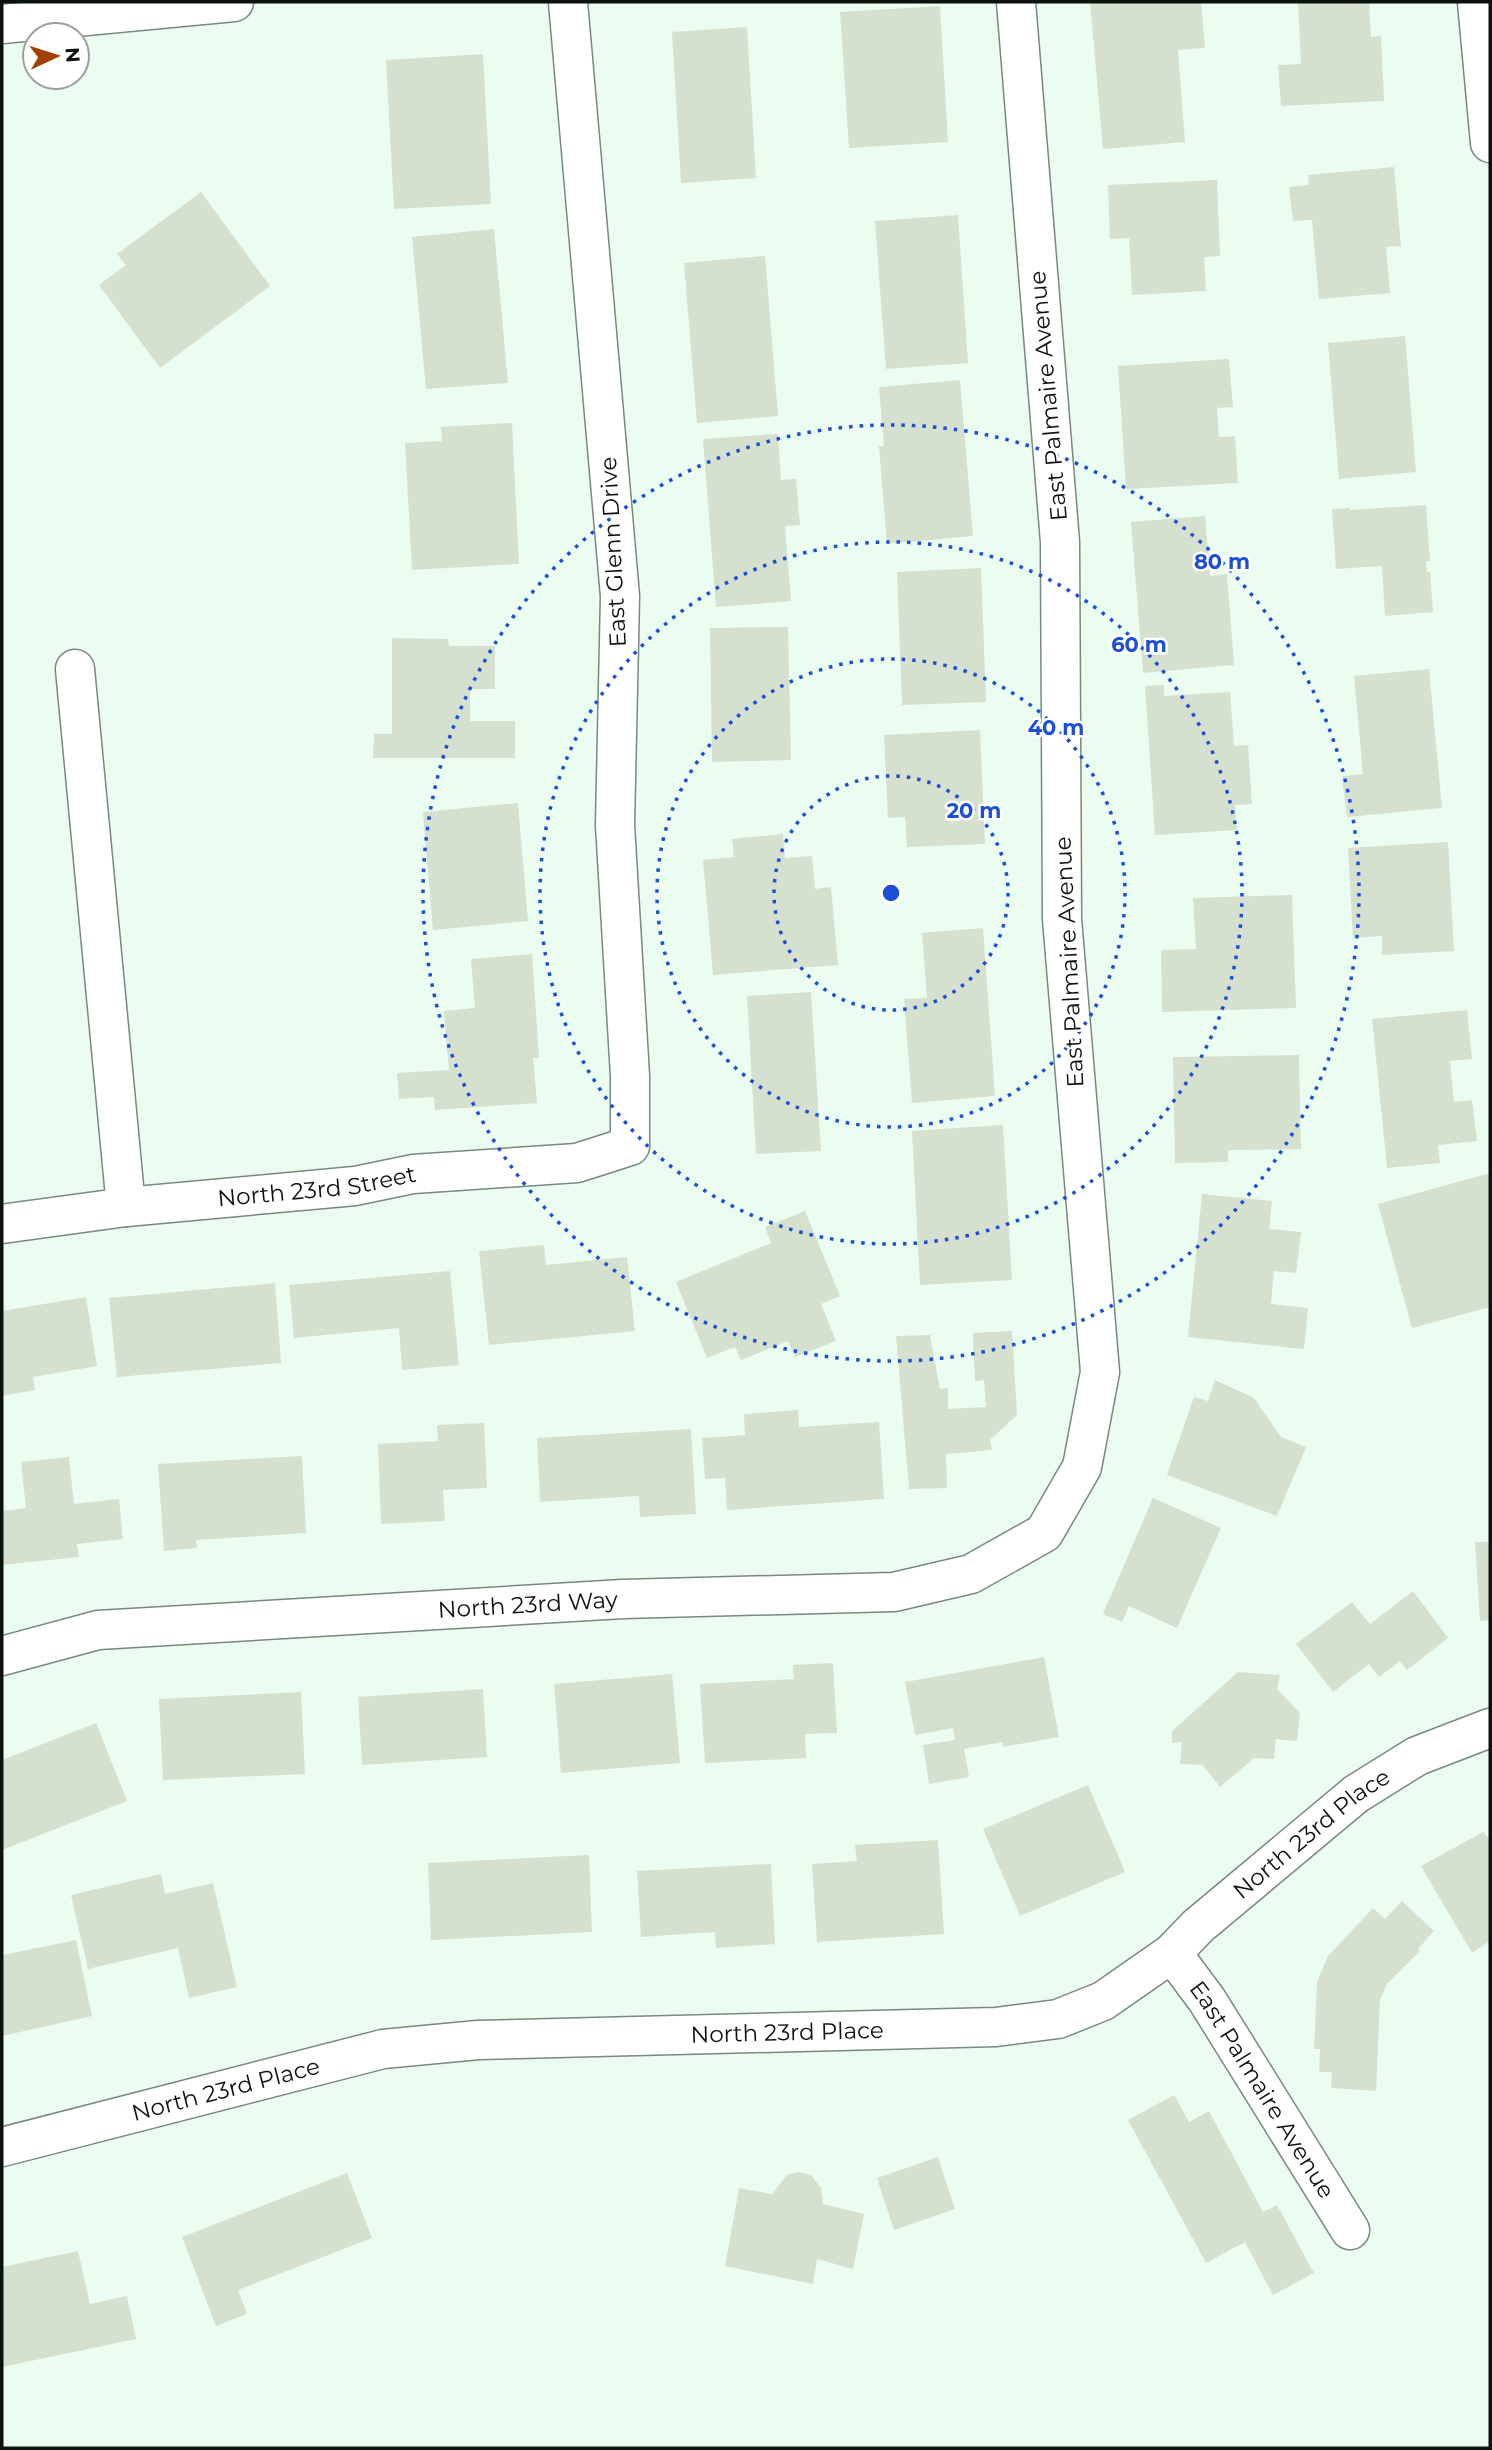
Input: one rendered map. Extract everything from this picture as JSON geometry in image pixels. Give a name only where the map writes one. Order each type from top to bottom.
[{"type":"street","points":[[2,24],[233,2]]},
{"type":"street","name":"East Glenn Drive","points":[[568,2],[620,596],[615,825],[630,1076],[629,1146]]},
{"type":"street","name":"East Palmaire Avenue","points":[[1016,2],[1060,542],[1062,919],[1100,1373],[1082,1467],[1044,1533]]},
{"type":"street","points":[[1478,2],[1490,143]]},
{"type":"street","points":[[75,668],[126,1207]]},
{"type":"street","name":"North 23rd Street","points":[[2,1224],[126,1207],[355,1186],[413,1174],[577,1163],[629,1146]]},
{"type":"street","name":"North 23rd Way","points":[[2,1656],[98,1629],[623,1599],[894,1592],[971,1574],[1044,1533]]},
{"type":"street","name":"North 23rd Place","points":[[2,2147],[383,2049],[478,2039],[996,2027],[1058,2019],[1103,2001],[1172,1953],[1198,1926],[1356,1794],[1418,1756],[1490,1728]]},
{"type":"street","name":"East Palmaire Avenue","points":[[1172,1953],[1207,2000],[1350,2230]]},
{"type":"building","points":[[1090,2],[1201,2],[1205,48],[1178,50],[1185,142],[1103,149]]},
{"type":"building","points":[[1298,2],[1369,2],[1371,37],[1381,36],[1384,101],[1281,106],[1278,65],[1301,64]]},
{"type":"building","points":[[940,6],[948,142],[849,148],[840,12]]},
{"type":"building","points":[[747,27],[756,178],[681,183],[672,32]]},
{"type":"building","points":[[483,54],[491,204],[394,209],[386,60]]},
{"type":"building","points":[[1394,167],[1401,246],[1386,247],[1390,293],[1319,299],[1312,220],[1293,221],[1289,187],[1309,185],[1308,175]]},
{"type":"building","points":[[1217,180],[1220,256],[1204,257],[1206,291],[1132,295],[1129,238],[1110,239],[1108,185]]},
{"type":"building","points":[[201,192],[270,286],[160,368],[99,285],[126,265],[117,254]]},
{"type":"building","points":[[958,215],[968,363],[886,369],[875,221]]},
{"type":"building","points":[[494,229],[508,383],[426,389],[412,237]]},
{"type":"building","points":[[765,256],[778,416],[697,423],[684,263]]},
{"type":"building","points":[[1405,336],[1416,472],[1339,479],[1328,343]]},
{"type":"building","points":[[1229,359],[1233,407],[1217,408],[1219,437],[1235,436],[1238,483],[1126,489],[1118,366]]},
{"type":"building","points":[[960,380],[973,536],[887,544],[879,446],[884,446],[879,387]]},
{"type":"building","points":[[512,423],[519,564],[412,570],[405,443],[442,441],[441,427]]},
{"type":"building","points":[[778,434],[781,480],[796,479],[800,525],[785,526],[791,601],[716,607],[703,439]]},
{"type":"building","points":[[1426,505],[1430,561],[1426,561],[1427,572],[1430,572],[1433,612],[1385,616],[1382,566],[1336,569],[1332,509]]},
{"type":"building","points":[[1205,516],[1210,576],[1227,574],[1234,665],[1143,673],[1131,522]]},
{"type":"building","points":[[981,568],[986,702],[902,705],[897,572]]},
{"type":"building","points":[[788,627],[791,760],[712,762],[710,628]]},
{"type":"building","points":[[392,638],[448,639],[449,646],[495,646],[495,689],[470,689],[470,721],[515,721],[515,758],[373,758],[374,734],[392,734]]},
{"type":"building","points":[[1429,669],[1442,808],[1347,817],[1342,776],[1363,774],[1354,676]]},
{"type":"building","points":[[1164,685],[1164,696],[1230,692],[1234,746],[1248,745],[1252,804],[1235,805],[1237,830],[1155,835],[1145,686]]},
{"type":"building","points":[[980,730],[985,844],[907,847],[905,817],[888,818],[884,735]]},
{"type":"building","points":[[518,803],[528,921],[433,930],[423,812]]},
{"type":"building","points":[[783,834],[785,858],[812,856],[815,889],[831,887],[838,965],[713,975],[703,860],[734,857],[732,839]]},
{"type":"building","points":[[1448,842],[1454,951],[1382,955],[1382,936],[1353,938],[1348,848]]},
{"type":"building","points":[[1292,895],[1296,1008],[1162,1012],[1161,950],[1196,949],[1193,898]]},
{"type":"building","points":[[983,928],[995,1096],[912,1103],[904,999],[927,998],[922,933]]},
{"type":"building","points":[[532,954],[539,1058],[533,1058],[537,1103],[435,1110],[434,1097],[399,1099],[397,1073],[449,1070],[444,1011],[475,1008],[471,959]]},
{"type":"building","points":[[811,992],[821,1151],[756,1154],[747,996]]},
{"type":"building","points":[[1467,1010],[1472,1059],[1450,1061],[1454,1102],[1472,1100],[1477,1141],[1438,1145],[1440,1163],[1387,1168],[1372,1019]]},
{"type":"building","points":[[1299,1055],[1301,1149],[1228,1150],[1228,1162],[1175,1163],[1173,1057]]},
{"type":"building","points":[[1003,1125],[1012,1280],[920,1285],[912,1131]]},
{"type":"building","points":[[1490,1173],[1490,1307],[1412,1328],[1378,1204]]},
{"type":"building","points":[[1202,1194],[1272,1201],[1269,1229],[1301,1232],[1296,1273],[1274,1271],[1271,1304],[1308,1308],[1304,1349],[1188,1337]]},
{"type":"building","points":[[805,1211],[840,1296],[821,1304],[836,1341],[795,1357],[788,1341],[741,1360],[735,1347],[707,1358],[676,1282],[771,1243],[765,1227]]},
{"type":"building","points":[[544,1245],[546,1265],[627,1257],[635,1331],[489,1345],[479,1251]]},
{"type":"building","points":[[450,1271],[459,1365],[402,1370],[399,1328],[294,1338],[289,1285]]},
{"type":"building","points":[[275,1283],[281,1363],[117,1377],[109,1298]]},
{"type":"building","points":[[86,1297],[97,1366],[33,1377],[35,1390],[2,1396],[2,1311]]},
{"type":"building","points":[[1012,1331],[1017,1415],[990,1440],[992,1450],[946,1454],[947,1488],[909,1489],[896,1336],[930,1335],[940,1389],[948,1388],[948,1409],[986,1407],[984,1380],[975,1381],[973,1333]]},
{"type":"building","points":[[1215,1380],[1254,1398],[1281,1437],[1306,1447],[1277,1516],[1167,1475],[1194,1397],[1208,1401]]},
{"type":"building","points":[[798,1410],[799,1427],[879,1422],[884,1499],[727,1510],[725,1478],[705,1479],[702,1438],[745,1435],[744,1414]]},
{"type":"building","points":[[484,1423],[487,1488],[443,1490],[445,1521],[381,1524],[378,1444],[438,1441],[437,1425]]},
{"type":"building","points":[[691,1429],[696,1514],[640,1517],[639,1496],[540,1502],[537,1438]]},
{"type":"building","points":[[302,1456],[306,1533],[196,1540],[197,1548],[164,1551],[158,1464]]},
{"type":"building","points":[[69,1457],[74,1504],[119,1499],[123,1539],[77,1544],[79,1557],[2,1565],[2,1511],[26,1508],[21,1462]]},
{"type":"building","points":[[1153,1498],[1221,1528],[1177,1628],[1129,1606],[1122,1622],[1103,1614]]},
{"type":"building","points":[[1475,1542],[1490,1542],[1490,1620],[1480,1621]]},
{"type":"building","points":[[1413,1591],[1448,1638],[1407,1670],[1400,1661],[1379,1677],[1369,1664],[1333,1692],[1296,1644],[1352,1602],[1370,1624]]},
{"type":"building","points":[[1044,1657],[1059,1737],[1003,1747],[1003,1742],[964,1749],[969,1777],[929,1784],[923,1745],[955,1740],[953,1728],[915,1735],[905,1682]]},
{"type":"building","points":[[833,1663],[837,1733],[805,1734],[806,1758],[705,1763],[700,1684],[794,1679],[793,1665]]},
{"type":"building","points":[[1238,1672],[1280,1675],[1277,1689],[1300,1713],[1297,1741],[1276,1739],[1274,1759],[1254,1758],[1220,1787],[1203,1765],[1180,1764],[1182,1742],[1172,1743],[1172,1731]]},
{"type":"building","points":[[672,1674],[680,1763],[561,1773],[554,1684]]},
{"type":"building","points":[[483,1689],[487,1757],[362,1765],[358,1697]]},
{"type":"building","points":[[301,1692],[305,1774],[163,1780],[159,1699]]},
{"type":"building","points":[[96,1723],[127,1801],[2,1850],[2,1760]]},
{"type":"building","points":[[1088,1785],[1125,1872],[1020,1916],[983,1829]]},
{"type":"building","points":[[1483,1832],[1490,1839],[1490,1945],[1488,1942],[1472,1953],[1421,1866]]},
{"type":"building","points":[[938,1840],[944,1934],[817,1942],[812,1864],[857,1861],[855,1845]]},
{"type":"building","points":[[589,1855],[592,1932],[431,1940],[428,1863]]},
{"type":"building","points":[[771,1864],[775,1944],[716,1948],[715,1932],[641,1937],[637,1871]]},
{"type":"building","points":[[161,1874],[165,1894],[213,1883],[237,1987],[189,1998],[178,1948],[88,1969],[71,1895]]},
{"type":"building","points":[[1402,1901],[1434,1931],[1418,1949],[1420,1951],[1387,1984],[1380,2000],[1376,2091],[1331,2088],[1332,2072],[1319,2072],[1320,2049],[1314,2049],[1317,1982],[1328,1956],[1373,1908],[1385,1919]]},
{"type":"building","points":[[76,1940],[92,2016],[2,2036],[2,1955]]},
{"type":"building","points":[[1174,2095],[1189,2122],[1209,2111],[1263,2212],[1277,2205],[1314,2273],[1273,2295],[1245,2242],[1206,2263],[1128,2120]]},
{"type":"building","points":[[938,2157],[955,2209],[894,2230],[877,2178]]},
{"type":"building","points":[[798,2172],[811,2175],[821,2188],[823,2204],[864,2214],[853,2269],[817,2259],[813,2284],[725,2266],[739,2188],[772,2194],[787,2175]]},
{"type":"building","points":[[347,2173],[372,2238],[238,2290],[247,2314],[216,2326],[182,2237]]},
{"type":"building","points":[[78,2251],[90,2304],[127,2296],[136,2339],[2,2367],[2,2267]]}]
